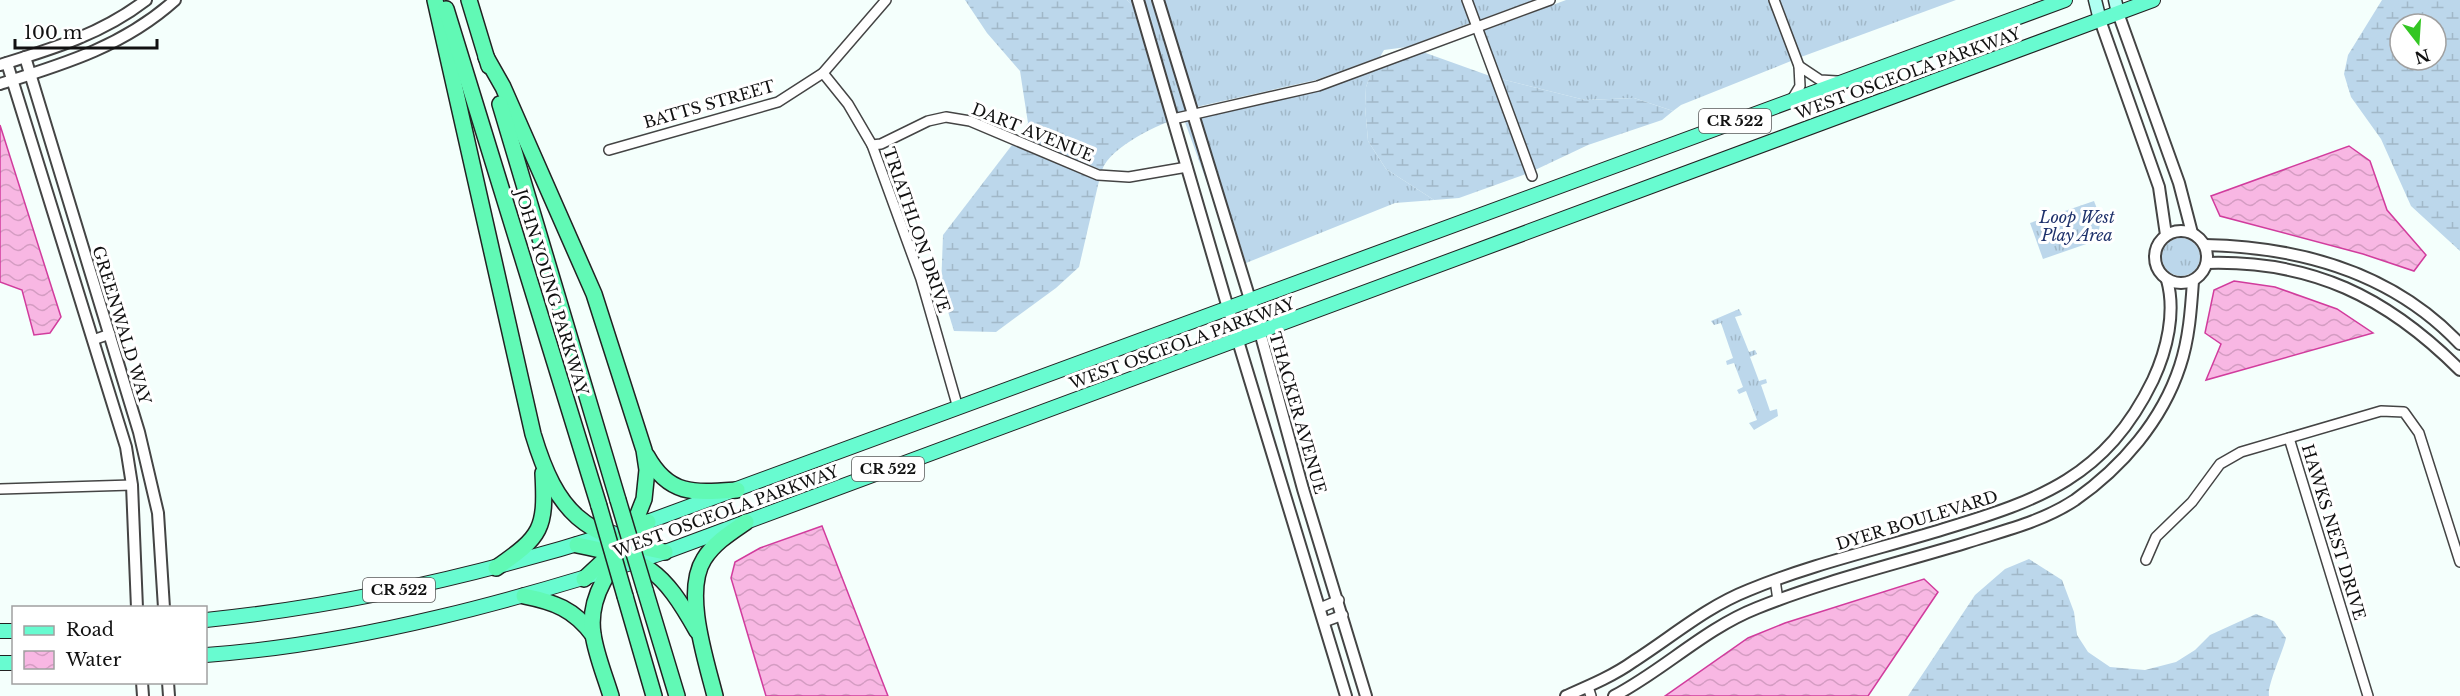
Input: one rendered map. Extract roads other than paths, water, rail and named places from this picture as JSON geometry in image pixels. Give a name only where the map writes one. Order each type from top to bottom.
[{"type":"highway","points":[[435,0],[542,464],[544,503],[539,530],[524,549],[496,568]]},
{"type":"highway","name":"JOHN YOUNG PARKWAY","points":[[444,0],[599,506],[654,696]]},
{"type":"highway","name":"JOHN YOUNG PARKWAY","points":[[469,0],[677,696]]},
{"type":"highway","points":[[486,57],[503,87],[594,294],[644,450],[655,470],[675,486],[702,492],[737,490]]},
{"type":"highway","points":[[584,579],[621,548],[641,524],[647,484],[644,450]]},
{"type":"highway","points":[[542,464],[553,489],[570,510],[587,525],[665,580],[676,594],[700,636]]},
{"type":"highway","points":[[715,696],[700,636],[696,592],[699,567],[717,543],[746,522]]},
{"type":"highway","points":[[577,544],[665,552]]},
{"type":"highway","points":[[611,696],[593,635],[593,613],[608,571],[621,548]]},
{"type":"highway","points":[[524,596],[550,601],[573,612],[593,635]]},
{"type":"main road","name":"WEST OSCEOLA PARKWAY","points":[[207,620],[351,600],[496,568],[641,524],[2065,0]]},
{"type":"main road","points":[[2095,0],[2100,20]]},
{"type":"main road","name":"WEST OSCEOLA PARKWAY","points":[[207,655],[341,637],[524,596],[665,552],[2100,20],[2117,6],[2153,0]]},
{"type":"street","points":[[4,64],[100,30],[146,0]]},
{"type":"street","points":[[0,84],[105,48],[154,19],[175,0]]},
{"type":"street","name":"BATTS STREET","points":[[609,150],[778,102],[824,73],[886,0]]},
{"type":"street","points":[[1156,0],[1139,2],[1228,308],[1346,696]]},
{"type":"street","name":"THACKER AVENUE","points":[[1156,0],[1260,332],[1303,489],[1339,600],[1366,696]]},
{"type":"street","points":[[1467,0],[1532,176]]},
{"type":"street","points":[[1173,119],[1318,86],[1550,0]]},
{"type":"street","points":[[1774,0],[1798,66],[1800,86],[1791,101]]},
{"type":"street","points":[[2117,6],[2179,183],[2192,233],[2205,245],[2282,251],[2341,266],[2404,296],[2460,344]]},
{"type":"street","points":[[2100,20],[2159,187],[2166,235]]},
{"type":"street","name":"GREENWALD WAY","points":[[25,57],[139,432],[158,513],[164,606]]},
{"type":"street","name":"GREENWALD WAY","points":[[4,64],[13,80],[126,447],[132,485],[137,606]]},
{"type":"street","points":[[1798,66],[1820,80],[1843,82]]},
{"type":"street","name":"TRIATHLON DRIVE","points":[[824,73],[848,104],[872,145],[921,279],[958,408]]},
{"type":"street","name":"DART AVENUE","points":[[872,145],[881,144],[928,121],[946,117],[970,121],[1098,175],[1129,177],[1187,167]]},
{"type":"street","points":[[2192,233],[2174,231],[2166,235],[2155,251],[2156,267],[2166,280],[2184,284],[2199,277],[2207,263],[2205,245]]},
{"type":"street","points":[[2207,263],[2276,266],[2317,276],[2376,302],[2428,338],[2460,370]]},
{"type":"street","name":"DYER BOULEVARD","points":[[1566,696],[1589,692],[1709,610],[1775,580],[2010,509],[2055,488],[2091,463],[2121,434],[2141,404],[2159,368],[2172,303],[2166,280]]},
{"type":"street","points":[[1614,696],[1712,630],[1778,600],[2014,528],[2073,500],[2100,480],[2134,447],[2163,406],[2180,367],[2188,333],[2193,281]]},
{"type":"street","points":[[93,340],[110,334]]},
{"type":"street","name":"HAWKS NEST DRIVE","points":[[2368,696],[2289,438],[2381,411],[2404,412],[2419,433],[2460,562]]},
{"type":"street","points":[[2146,560],[2156,537],[2192,502],[2220,464],[2241,452],[2289,438]]},
{"type":"street","points":[[0,489],[132,485],[144,494],[158,513]]},
{"type":"street","points":[[2449,525],[2459,522]]},
{"type":"street","points":[[1775,580],[1778,600]]},
{"type":"street","points":[[1320,608],[1339,600]]},
{"type":"street","points":[[1324,622],[1343,615]]},
{"type":"water","points":[[0,125],[61,317],[50,333],[34,335],[22,290],[0,282]]},
{"type":"water","points":[[2349,146],[2370,161],[2387,210],[2426,255],[2414,271],[2363,254],[2220,216],[2211,196]]},
{"type":"water","points":[[2234,281],[2275,287],[2337,309],[2373,333],[2206,380],[2221,344],[2205,333],[2214,290]]},
{"type":"water","points":[[822,526],[888,696],[766,696],[731,578],[735,562],[760,548]]},
{"type":"water","points":[[1924,579],[1938,592],[1868,696],[1665,696],[1748,638],[1785,623]]},
{"type":"park label","name":"Loop West Play Area","points":[[2077,226]]}]
